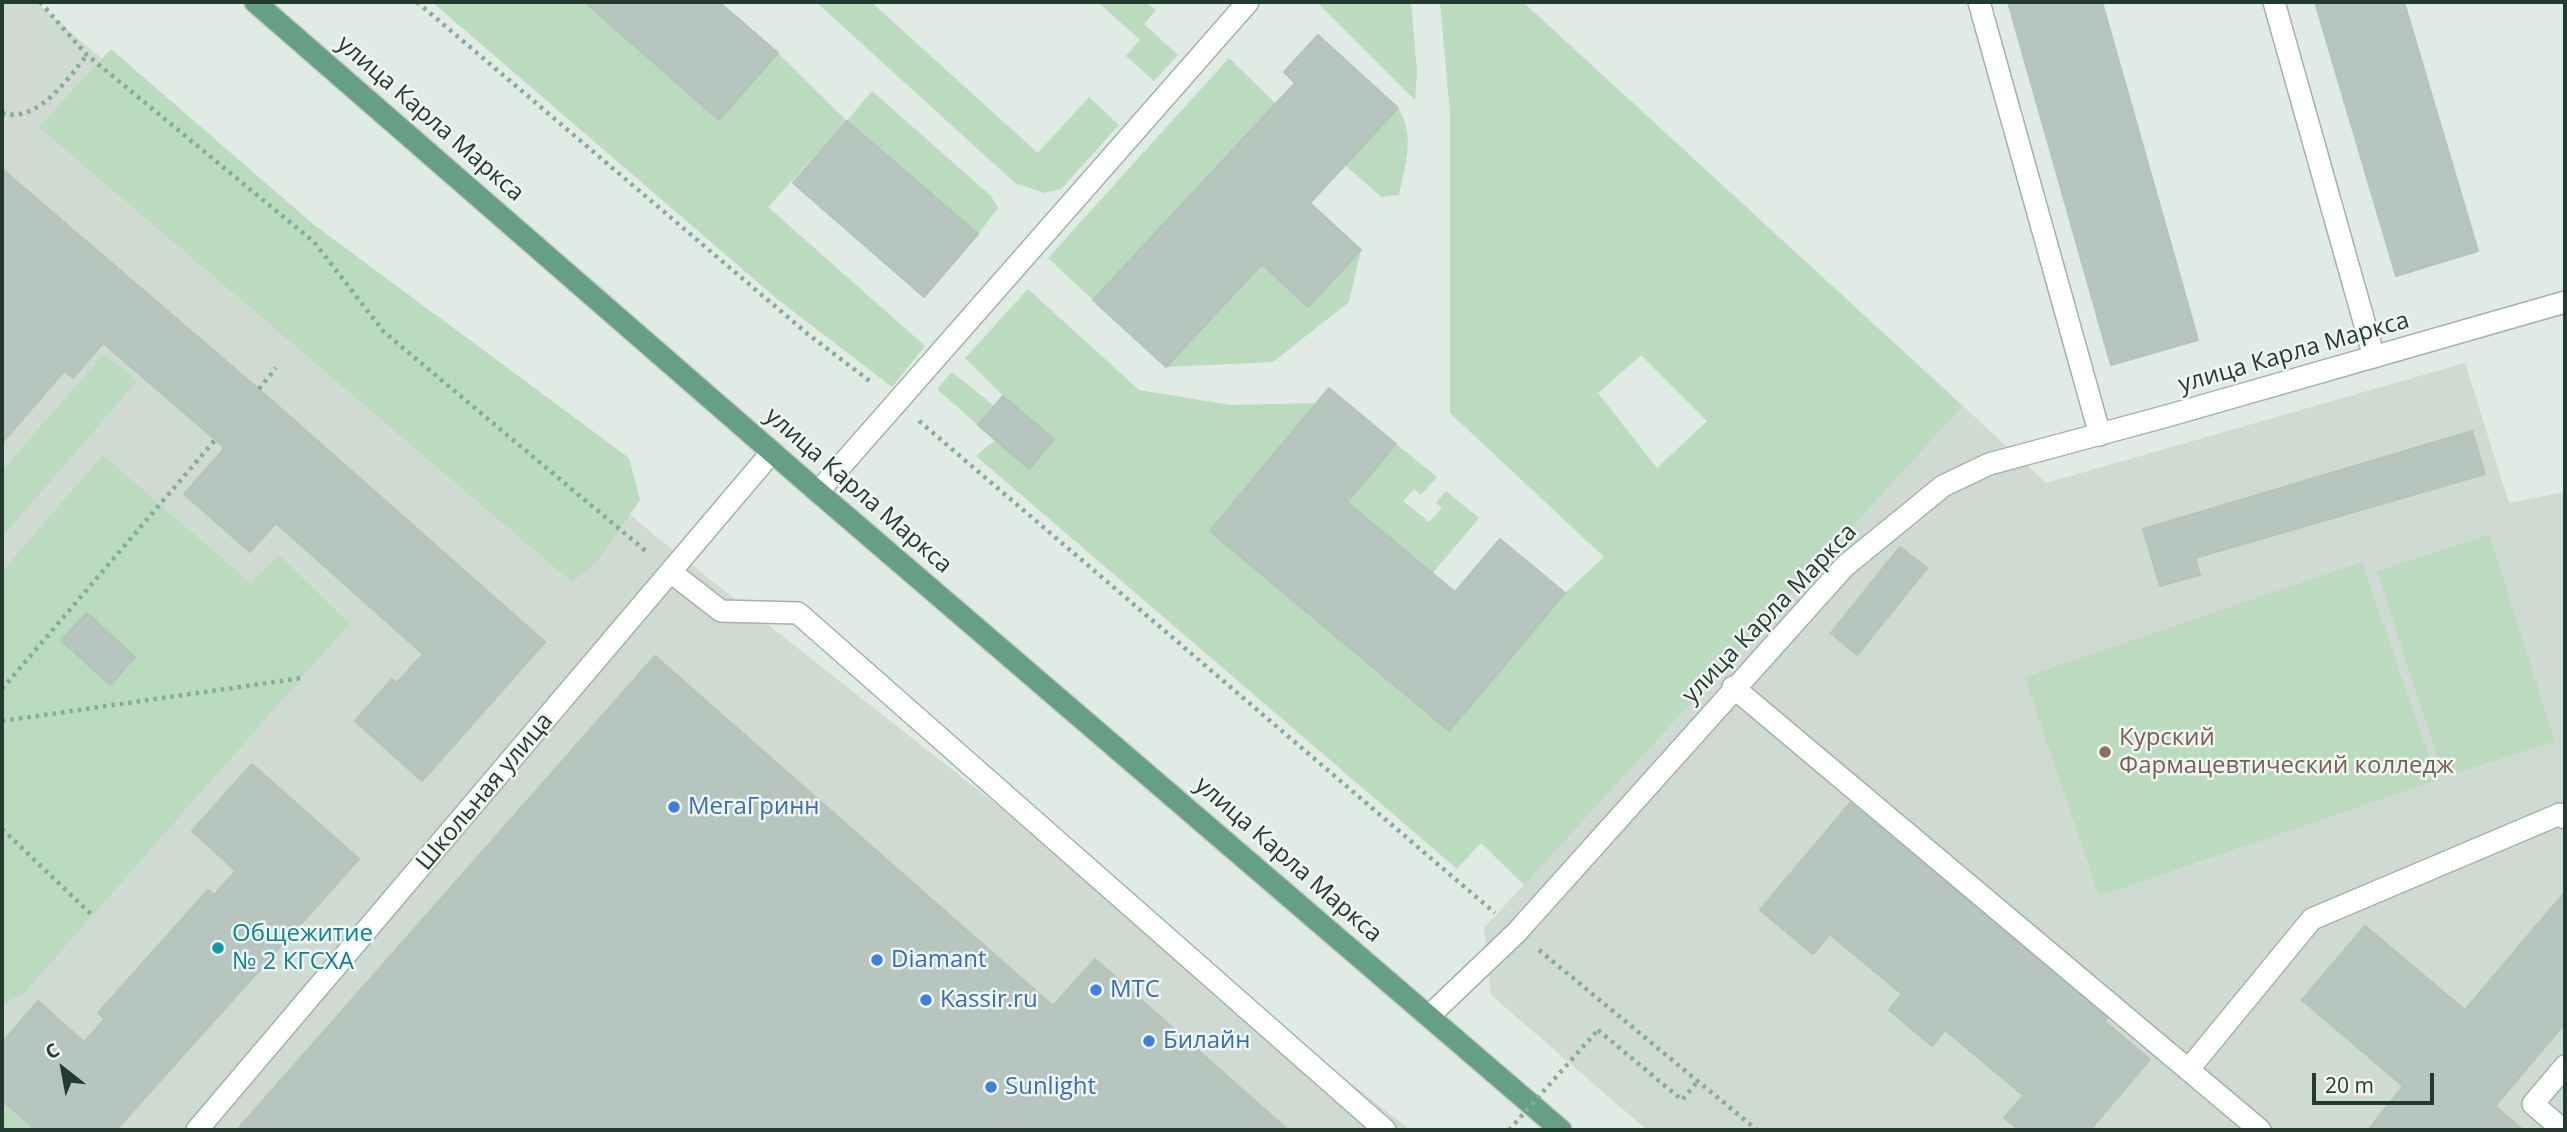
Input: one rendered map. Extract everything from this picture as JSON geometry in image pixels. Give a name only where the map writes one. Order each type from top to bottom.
[{"type":"main road","name":"улица Карла Маркса","points":[[255,2],[818,492],[1561,1130]]},
{"type":"street","points":[[818,492],[1248,2]]},
{"type":"street","points":[[1979,2],[2100,435]]},
{"type":"street","points":[[2274,2],[2374,357]]},
{"type":"street","name":"улица Карла Маркса","points":[[1429,1017],[1517,932],[1733,687],[1846,566],[1943,486],[1989,464],[2100,435],[2565,302]]},
{"type":"street","name":"Школьная улица","points":[[197,1130],[772,452]]},
{"type":"street","points":[[671,573],[721,611],[798,613],[1385,1130]]},
{"type":"street","points":[[1733,687],[2259,1130]]},
{"type":"street","points":[[2188,1070],[2312,919],[2560,814],[2565,818]]},
{"type":"street","points":[[2563,1130],[2533,1104],[2565,1066]]},
{"type":"path","points":[[40,2],[87,55],[314,242],[384,332],[671,573]]},
{"type":"path","points":[[417,2],[809,335],[897,402],[1517,932],[1757,1130]]},
{"type":"path","points":[[2,113],[21,113],[34,108],[64,83],[87,55]]},
{"type":"path","points":[[259,389],[276,368]]},
{"type":"path","points":[[2,688],[215,440]]},
{"type":"path","points":[[2,722],[302,678]]},
{"type":"path","points":[[2,830],[92,915]]},
{"type":"path","points":[[1509,1130],[1598,1030],[1682,1100],[1699,1080]]},
{"type":"shaded area","points":[[2,2],[36,2],[654,535],[1410,1130],[2,1130]]},
{"type":"shaded area","name":"Курский Фармацевтический колледж","points":[[2465,363],[2509,503],[2565,492],[2565,1130],[1647,1130],[1491,995],[1484,928],[1963,406],[2046,483]]},
{"type":"green space","points":[[432,2],[589,2],[588,4],[719,119],[778,53],[847,121],[768,207],[925,346],[892,387],[776,298]]},
{"type":"green space","points":[[816,2],[871,2],[1038,153],[1089,97],[1119,125],[1061,189],[1044,193],[1015,183]]},
{"type":"green space","points":[[1098,2],[1146,2],[1156,10],[1144,24],[1178,55],[1154,81],[1126,56],[1140,40]]},
{"type":"green space","points":[[1317,2],[1411,2],[1417,71],[1415,100]]},
{"type":"green space","points":[[1440,2],[1523,2],[1963,406],[1524,885],[1481,843],[1457,869],[976,456],[995,440],[1029,468],[1054,439],[1003,396],[965,358],[1028,289],[1139,390],[1230,405],[1317,403],[1210,531],[1449,731],[1565,593],[1604,557],[1450,413],[1450,114]],"holes":[[[1641,355],[1707,421],[1657,468],[1598,393]]]},
{"type":"green space","points":[[111,49],[313,224],[629,458],[640,500],[597,562],[572,582],[39,127]]},
{"type":"green space","points":[[1229,58],[1276,104],[1093,300],[1048,258]]},
{"type":"green space","points":[[872,91],[991,196],[998,208],[978,234],[847,121]]},
{"type":"green space","points":[[1398,108],[1407,129],[1406,161],[1399,195],[1381,197],[1345,165]]},
{"type":"green space","points":[[1361,250],[1349,302],[1273,362],[1166,367],[1262,264],[1308,307]]},
{"type":"green space","points":[[104,354],[137,381],[2,537],[2,471]]},
{"type":"green space","points":[[952,372],[994,406],[978,425],[937,389]]},
{"type":"green space","points":[[1396,444],[1437,477],[1421,495],[1414,489],[1403,501],[1429,522],[1442,508],[1436,503],[1446,491],[1479,518],[1433,573],[1347,502]]},
{"type":"green space","points":[[103,455],[251,584],[279,555],[349,624],[23,994],[2,1004],[2,572]]},
{"type":"green space","points":[[2489,535],[2555,741],[2444,777],[2377,571]]},
{"type":"green space","points":[[2362,562],[2437,780],[2099,896],[2025,677]]},
{"type":"green space","points":[[2,1100],[36,1130],[2,1130]]},
{"type":"building","points":[[719,2],[778,53],[719,120],[587,4]]},
{"type":"building","points":[[2008,2],[2102,2],[2198,340],[2111,365]]},
{"type":"building","points":[[2315,2],[2404,2],[2478,251],[2396,276]]},
{"type":"building","points":[[1318,35],[1398,108],[1310,203],[1361,250],[1308,307],[1262,264],[1166,367],[1093,300],[1295,83],[1284,72]]},
{"type":"building","points":[[847,121],[978,234],[924,297],[793,183]]},
{"type":"building","points":[[2,169],[269,398],[225,448],[103,343],[73,378],[64,371],[2,443]]},
{"type":"building","points":[[1329,388],[1396,444],[1347,502],[1455,592],[1500,539],[1565,593],[1449,731],[1210,531]]},
{"type":"building","points":[[1003,396],[1054,439],[1029,469],[978,425]]},
{"type":"building","points":[[269,398],[545,642],[422,781],[355,721],[392,679],[397,683],[423,654],[276,523],[250,552],[184,494]]},
{"type":"building","points":[[2472,431],[2485,474],[2195,558],[2200,575],[2160,586],[2143,529]]},
{"type":"building","points":[[1900,547],[1927,568],[1857,655],[1831,633]]},
{"type":"building","points":[[87,613],[135,657],[110,685],[61,640]]},
{"type":"building","name":"МегаГринн","points":[[655,656],[1053,1006],[1095,959],[1288,1130],[237,1130]]},
{"type":"building","name":"Общежитие № 2 КГСХА","points":[[252,764],[359,859],[116,1130],[36,1130],[2,1100],[2,1043],[38,1001],[84,1042],[105,1019],[98,1013],[208,890],[214,895],[236,871],[192,831]]},
{"type":"building","points":[[1850,803],[1895,840],[1821,929],[1829,935],[1813,954],[1760,910]]},
{"type":"building","points":[[1896,841],[2108,1017],[2035,1105],[1945,1030],[1932,1046],[1889,1010],[1902,994],[1822,928]]},
{"type":"building","points":[[2565,892],[2565,1023],[2495,1106],[2523,1130],[2368,1130],[2403,1086],[2302,1000],[2365,926],[2465,1010]]},
{"type":"building","points":[[2105,1022],[2150,1059],[2090,1130],[2019,1130],[2004,1118],[2022,1097],[2034,1107]]},
{"type":"place","name":"Курский Фармацевтический колледж","points":[[2105,752]]},
{"type":"place","name":"МегаГринн","points":[[674,807]]},
{"type":"place","name":"Общежитие № 2 КГСХА","points":[[218,948]]},
{"type":"place","name":"Diamant","points":[[877,960]]},
{"type":"place","name":"МТС","points":[[1096,990]]},
{"type":"place","name":"Kassir.ru","points":[[926,1000]]},
{"type":"place","name":"Билайн","points":[[1149,1041]]},
{"type":"place","name":"Sunlight","points":[[991,1087]]}]
